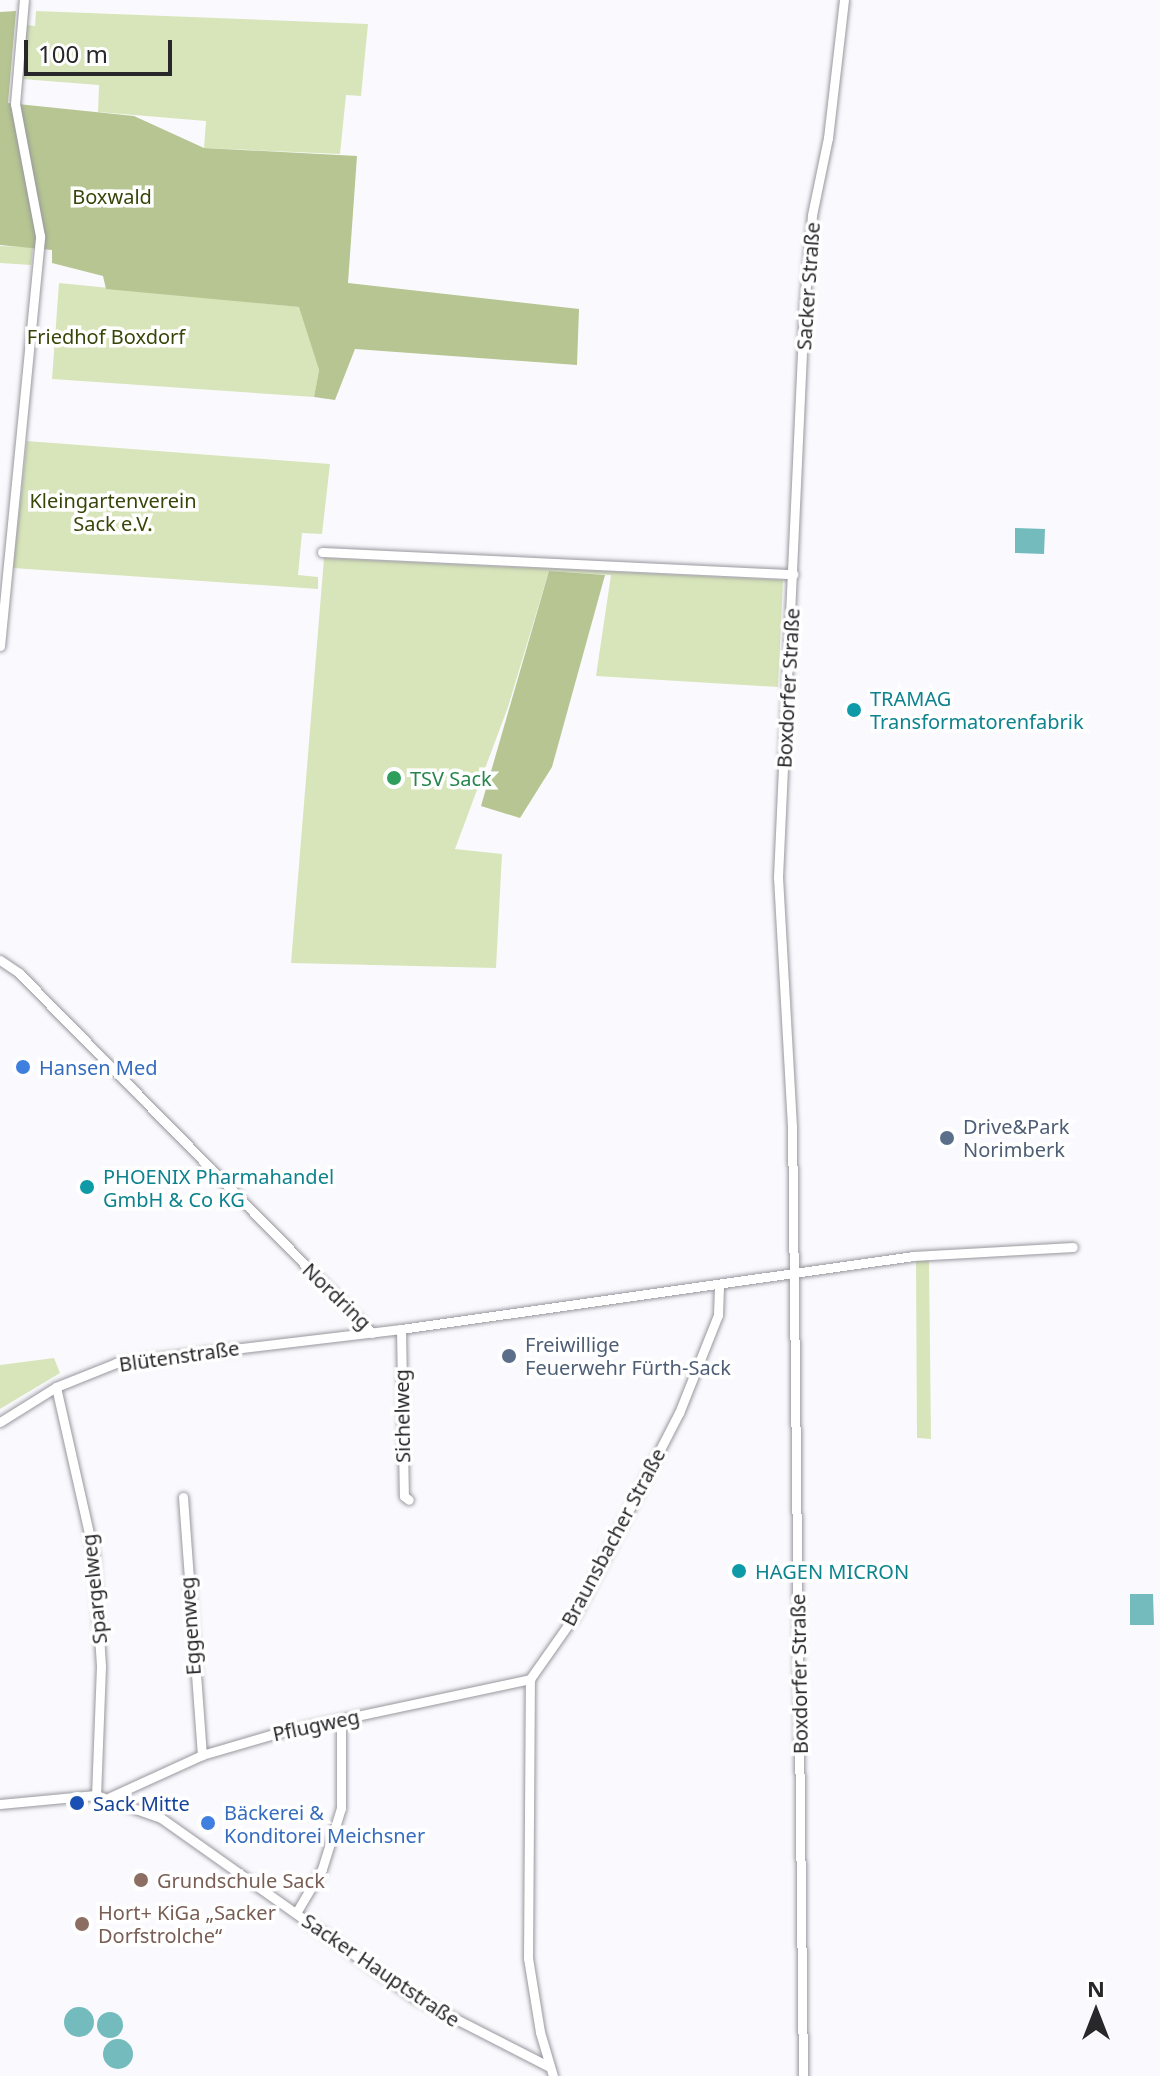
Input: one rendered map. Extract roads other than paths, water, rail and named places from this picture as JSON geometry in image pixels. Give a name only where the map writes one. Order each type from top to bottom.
[{"type":"street","points":[[0,646],[40,236],[15,104],[24,0]]},
{"type":"street","name":"Sacker Straße","points":[[793,574],[812,215],[828,138],[844,0]]},
{"type":"street","points":[[322,552],[793,574]]},
{"type":"street","name":"Boxdorfer Straße","points":[[793,574],[778,877],[792,1127],[803,2076]]},
{"type":"street","name":"Nordring","points":[[0,960],[19,973],[372,1333],[794,1273]]},
{"type":"street","points":[[794,1273],[913,1256],[1073,1247]]},
{"type":"street","name":"Braunsbacher Straße","points":[[530,1679],[575,1615],[679,1413],[718,1315],[719,1284]]},
{"type":"street","name":"Sichelweg","points":[[401,1329],[404,1496],[409,1500]]},
{"type":"street","name":"Blütenstraße","points":[[0,1422],[56,1387],[116,1363],[372,1333]]},
{"type":"street","name":"Spargelweg","points":[[56,1387],[94,1555],[101,1666],[96,1795]]},
{"type":"street","name":"Eggenweg","points":[[183,1497],[202,1755]]},
{"type":"street","points":[[530,1679],[528,1948],[548,2066],[553,2076]]},
{"type":"street","name":"Pflugweg","points":[[110,1797],[202,1755],[530,1679]]},
{"type":"street","points":[[296,1913],[322,1869],[341,1808],[341,1721]]},
{"type":"street","name":"Sacker Hauptstraße","points":[[0,1804],[96,1795],[110,1797],[161,1818],[415,1998],[548,2066]]},
{"type":"water","points":[[1015,528],[1045,529],[1044,554],[1015,553]]},
{"type":"water","points":[[1130,1594],[1153,1594],[1154,1625],[1130,1625]]},
{"type":"water","points":[[79,2007],[89,2012],[94,2022],[89,2032],[79,2037],[69,2032],[64,2022],[69,2012]]},
{"type":"water","points":[[110,2012],[119,2016],[123,2025],[119,2034],[110,2038],[101,2034],[97,2025],[101,2016]]},
{"type":"water","points":[[118,2039],[128,2044],[133,2054],[128,2064],[118,2069],[108,2064],[103,2054],[108,2044]]},
{"type":"place","name":"TRAMAG Transformatorenfabrik","points":[[854,710]]},
{"type":"place","name":"TSV Sack","points":[[394,778]]},
{"type":"place","name":"Hansen Med","points":[[23,1067]]},
{"type":"place","name":"Drive&Park Norimberk","points":[[947,1138]]},
{"type":"place","name":"PHOENIX Pharmahandel GmbH & Co KG","points":[[87,1187]]},
{"type":"place","name":"Freiwillige Feuerwehr Fürth-Sack","points":[[509,1356]]},
{"type":"place","name":"HAGEN MICRON","points":[[739,1571]]},
{"type":"place","name":"Sack Mitte","points":[[77,1803]]},
{"type":"place","name":"Bäckerei & Konditorei Meichsner","points":[[208,1823]]},
{"type":"place","name":"Grundschule Sack","points":[[141,1880]]},
{"type":"place","name":"Hort+ KiGa „Sacker Dorfstrolche“","points":[[82,1924]]},
{"type":"park label","name":"Boxwald","points":[[112,196]]},
{"type":"park label","name":"Friedhof Boxdorf","points":[[106,336]]},
{"type":"park label","name":"Kleingartenverein Sack e.V.","points":[[113,512]]}]
